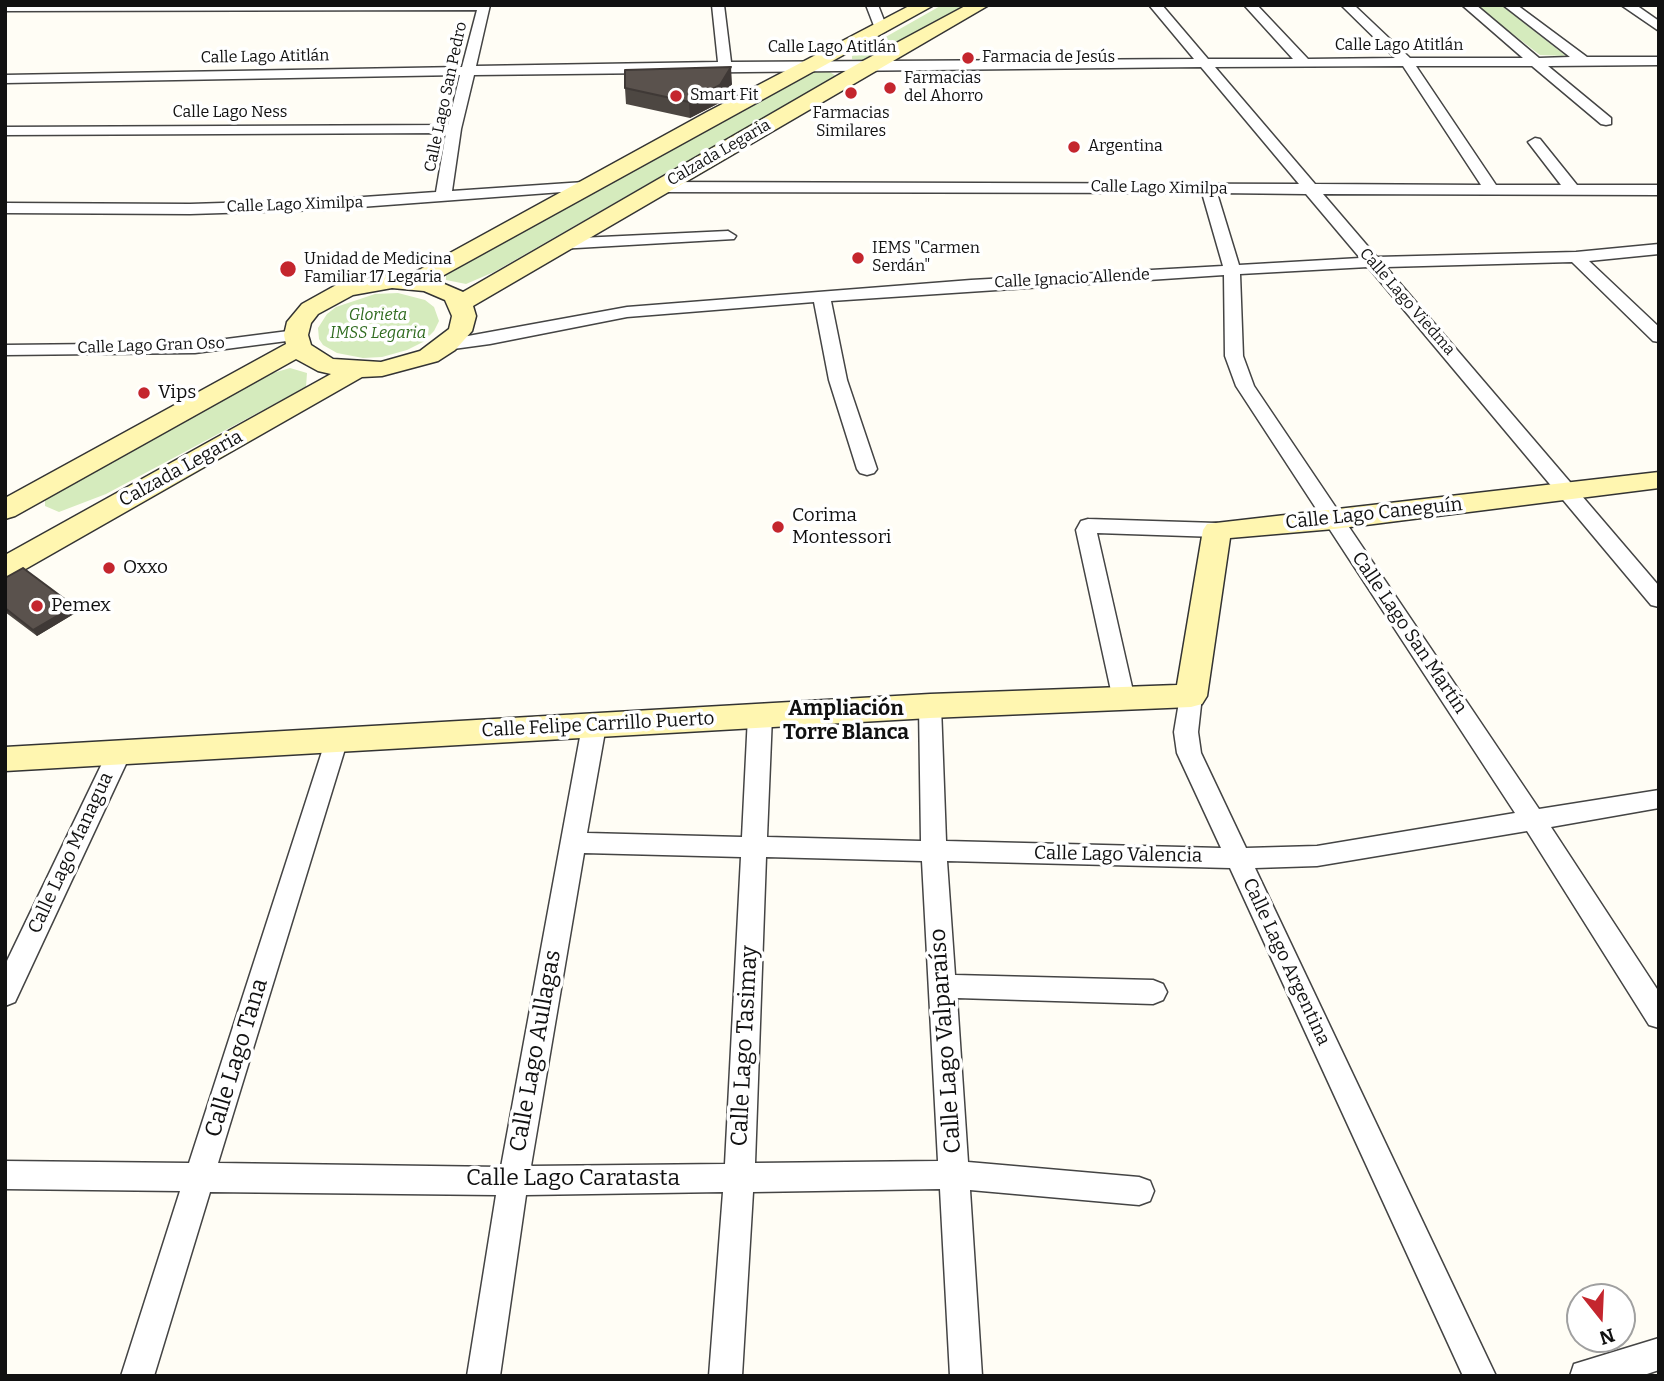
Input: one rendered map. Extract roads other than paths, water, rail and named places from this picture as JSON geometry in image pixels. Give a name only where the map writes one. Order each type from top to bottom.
[{"type":"main road","name":"Calzada Legaria","points":[[415,282],[584,187],[925,5]]},
{"type":"main road","name":"Calzada Legaria","points":[[460,303],[868,66],[979,5]]},
{"type":"main road","points":[[415,282],[442,289],[460,303],[464,316],[460,331],[446,345],[429,356],[406,364],[357,370],[327,366],[306,355],[297,341],[299,322],[310,309],[326,298],[368,284],[415,282]]},
{"type":"main road","points":[[57,539],[8,508],[297,341]]},
{"type":"main road","name":"Calzada Legaria","points":[[5,568],[357,370]]},
{"type":"main road","name":"Calle Lago Caneguín","points":[[1217,530],[1334,520],[1659,480]]},
{"type":"main road","name":"Calle Lago Argentina","points":[[1191,696],[1217,530]]},
{"type":"main road","name":"Calle Felipe Carrillo Puerto","points":[[5,759],[930,706],[1191,696]]},
{"type":"street","points":[[5,7],[484,5]]},
{"type":"street","name":"Calle Lago San Pedro","points":[[443,197],[454,129],[484,5]]},
{"type":"street","points":[[718,5],[724,66]]},
{"type":"street","points":[[872,5],[881,28]]},
{"type":"street","name":"Calle Lago Viedma","points":[[1154,5],[1659,600]]},
{"type":"street","points":[[1250,5],[1305,64]]},
{"type":"street","points":[[1347,5],[1408,64],[1492,190]]},
{"type":"street","points":[[1468,5],[1606,121]]},
{"type":"street","points":[[1509,5],[1583,61]]},
{"type":"street","points":[[1627,5],[1659,27]]},
{"type":"street","name":"Calle Lago Atitlán","points":[[5,79],[724,66],[1659,61]]},
{"type":"street","name":"Calle Lago Ness","points":[[5,131],[454,129]]},
{"type":"street","points":[[1535,142],[1574,191]]},
{"type":"street","name":"Calle Lago Ximilpa","points":[[5,208],[190,209],[443,197],[584,187]]},
{"type":"street","name":"Calle Lago Ximilpa","points":[[660,187],[1659,190]]},
{"type":"street","name":"Calle Lago San Martín","points":[[1208,188],[1232,269],[1234,356],[1245,386],[1533,820],[1659,1016]]},
{"type":"street","points":[[559,244],[728,236]]},
{"type":"street","name":"Calle Ignacio Allende","points":[[446,345],[627,312],[971,285],[1372,262],[1576,257],[1659,248]]},
{"type":"street","points":[[1576,257],[1659,337]]},
{"type":"street","points":[[822,298],[838,380],[867,469]]},
{"type":"street","name":"Calle Lago Gran Oso","points":[[5,350],[195,348],[297,341]]},
{"type":"street","name":"Calle Lago Caneguín","points":[[1124,700],[1086,530],[1088,526],[1217,530]]},
{"type":"street","name":"Calle Lago Argentina","points":[[1191,696],[1186,732],[1189,752],[1480,1376]]},
{"type":"street","name":"Calle Lago Valparaíso","points":[[930,706],[934,850],[956,1175],[966,1376]]},
{"type":"street","name":"Calle Lago Tasimay","points":[[725,1376],[739,1177],[760,716]]},
{"type":"street","name":"Calle Lago Aullagas","points":[[483,1376],[513,1181],[594,726]]},
{"type":"street","name":"Calle Lago Tana","points":[[137,1376],[336,739]]},
{"type":"street","name":"Calle Lago Managua","points":[[5,994],[120,751]]},
{"type":"street","name":"Calle Lago Valencia","points":[[572,844],[1237,858],[1317,856],[1659,799]]},
{"type":"street","points":[[942,986],[1153,992]]},
{"type":"street","name":"Calle Lago Caratasta","points":[[5,1175],[513,1181],[956,1175],[1139,1191]]},
{"type":"street","points":[[1586,1376],[1659,1354]]},
{"type":"place","name":"Farmacia de Jesús","points":[[968,58]]},
{"type":"place","name":"Farmacias del Ahorro","points":[[890,88]]},
{"type":"place","name":"Farmacias Similares","points":[[851,93]]},
{"type":"place","name":"Smart Fit","points":[[676,96]]},
{"type":"place","name":"Argentina","points":[[1074,147]]},
{"type":"place","name":"IEMS \"Carmen Serdán\"","points":[[858,258]]},
{"type":"place","name":"Unidad de Medicina Familiar 17 Legaria","points":[[288,269]]},
{"type":"place","name":"Vips","points":[[144,393]]},
{"type":"place","name":"Corima Montessori","points":[[778,527]]},
{"type":"place","name":"Oxxo","points":[[109,568]]},
{"type":"place","name":"Pemex","points":[[37,606]]},
{"type":"district","name":"Ampliación Torre Blanca","points":[[846,721]]},
{"type":"park label","name":"Glorieta IMSS Legaria","points":[[378,325]]}]
